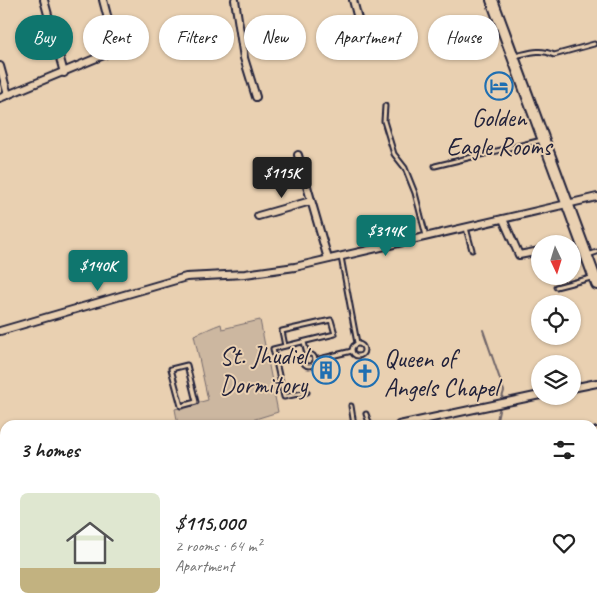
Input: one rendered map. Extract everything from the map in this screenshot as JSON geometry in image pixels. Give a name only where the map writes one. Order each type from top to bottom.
[{"type":"main road","points":[[492,0],[567,204],[575,235]]},
{"type":"main road","points":[[581,249],[587,256],[596,280]]},
{"type":"street","points":[[44,0],[64,72]]},
{"type":"street","points":[[0,98],[104,55],[114,42],[103,0]]},
{"type":"street","points":[[235,0],[244,58],[256,97]]},
{"type":"street","points":[[353,0],[357,15]]},
{"type":"street","points":[[0,66],[8,95]]},
{"type":"street","points":[[298,155],[328,259]]},
{"type":"street","points":[[0,332],[186,277],[252,273],[295,267],[597,198]]},
{"type":"street","points":[[258,216],[312,201]]},
{"type":"street","points":[[503,219],[519,255],[531,253]]},
{"type":"street","points":[[581,386],[597,383]]},
{"type":"street","points":[[422,420],[531,397]]},
{"type":"lane","points":[[513,57],[538,50],[554,55],[594,44]]},
{"type":"lane","points":[[385,106],[384,121],[394,154],[405,168],[415,193],[426,236]]},
{"type":"lane","points":[[435,166],[543,140]]},
{"type":"lane","points":[[466,227],[472,250]]},
{"type":"lane","points":[[587,256],[597,252]]},
{"type":"lane","points":[[341,257],[357,343]]},
{"type":"lane","points":[[556,287],[596,280]]},
{"type":"lane","points":[[285,346],[282,331],[331,320],[335,334],[273,349],[284,397],[307,392]]},
{"type":"lane","points":[[304,342],[307,354]]},
{"type":"lane","points":[[352,351],[356,356],[364,353],[364,347],[357,343]]},
{"type":"lane","points":[[352,351],[352,347],[357,343]]},
{"type":"lane","points":[[307,354],[302,358],[302,362],[305,365],[311,366],[315,360],[352,351]]},
{"type":"lane","points":[[307,354],[313,356],[315,360]]},
{"type":"lane","points":[[187,365],[196,402],[181,406],[171,369],[187,365]]},
{"type":"lane","points":[[351,406],[353,420]]},
{"type":"lane","points":[[366,414],[368,420]]},
{"type":"shaded area","points":[[260,320],[278,412],[252,420],[177,420],[175,409],[208,400],[194,335],[221,324],[222,329]]},
{"type":"waterway","points":[[483,330],[504,391],[501,401]]},
{"type":"waterway","points":[[497,420],[500,406]]},
{"type":"place","name":"Golden Eagle Rooms","points":[[499,86]]},
{"type":"place","name":"St. Jhudiel Dormitory","points":[[326,370]]},
{"type":"place","name":"Queen of Angels Chapel","points":[[365,373]]}]
